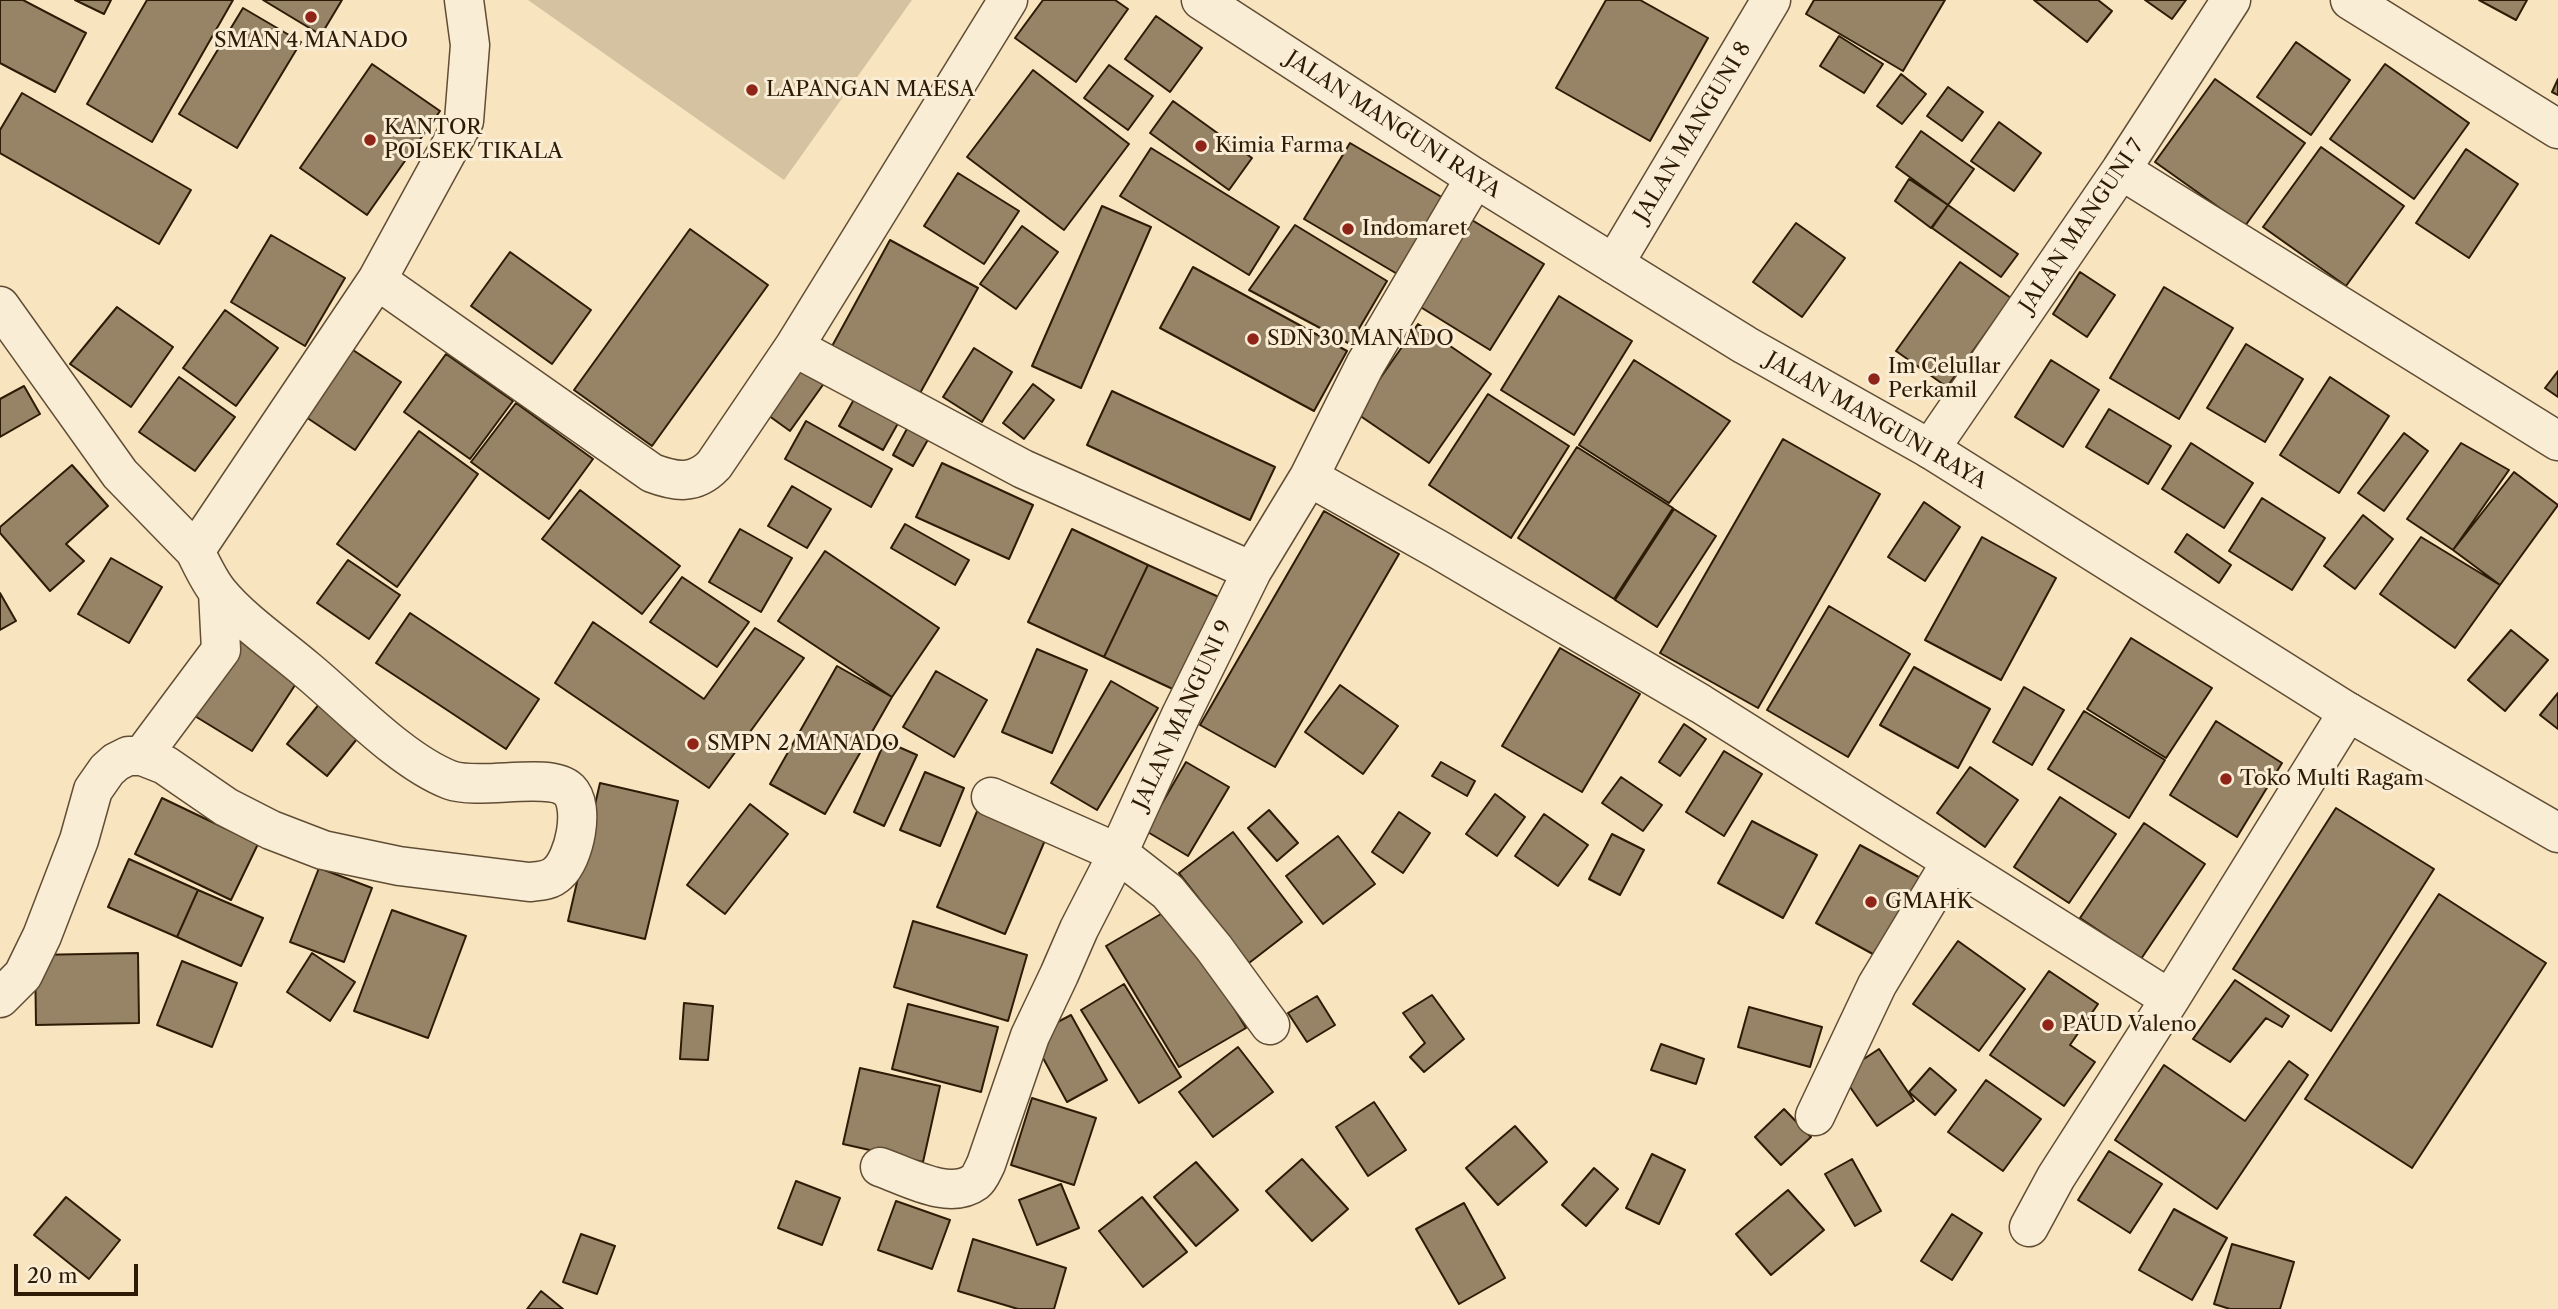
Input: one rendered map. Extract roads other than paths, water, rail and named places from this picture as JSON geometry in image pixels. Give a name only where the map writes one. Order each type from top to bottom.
[{"type":"street","points":[[195,551],[377,280],[464,121],[470,45],[464,0]]},
{"type":"street","points":[[377,280],[652,473],[673,481],[692,480],[705,475],[714,466],[794,347],[1008,0]]},
{"type":"street","name":"JALAN MANGUNI RAYA","points":[[1201,0],[1475,178],[1745,345],[1930,449],[2348,712],[2558,833]]},
{"type":"street","name":"JALAN MANGUNI 8","points":[[1614,264],[1771,0]]},
{"type":"street","name":"JALAN MANGUNI 7","points":[[1930,449],[2121,170],[2231,0]]},
{"type":"street","points":[[2350,0],[2558,129]]},
{"type":"street","points":[[2121,170],[2558,441]]},
{"type":"street","name":"JALAN MANGUNI 9","points":[[880,1167],[939,1188],[961,1188],[977,1181],[986,1164],[1030,1035],[1252,571],[1309,477],[1365,365],[1475,178]]},
{"type":"street","points":[[0,306],[120,474],[195,551],[218,592],[388,741],[438,774],[462,783],[559,783],[570,791],[578,804],[570,859],[553,877],[545,881],[528,882],[398,866],[323,850],[271,830],[226,807],[165,765],[142,756],[128,756],[116,762],[93,790],[79,840],[42,936],[23,975],[0,998]]},
{"type":"street","points":[[794,347],[1023,469],[1252,571]]},
{"type":"street","points":[[1309,477],[1701,704],[2170,999]]},
{"type":"street","points":[[142,756],[221,650],[218,592]]},
{"type":"street","points":[[2029,1227],[2056,1177],[2348,712]]},
{"type":"street","points":[[991,797],[1118,853],[1168,892],[1226,963],[1270,1025]]},
{"type":"street","points":[[1815,1116],[1877,985],[1951,862]]},
{"type":"place","name":"SMAN 4 MANADO","points":[[311,17]]},
{"type":"place","name":"LAPANGAN MAESA","points":[[752,90]]},
{"type":"place","name":"KANTOR POLSEK TIKALA","points":[[370,140]]},
{"type":"place","name":"Kimia Farma","points":[[1201,146]]},
{"type":"place","name":"Indomaret","points":[[1348,229]]},
{"type":"place","name":"SDN 30 MANADO","points":[[1253,339]]},
{"type":"place","name":"Im Celullar Perkamil","points":[[1874,379]]},
{"type":"place","name":"SMPN 2 MANADO","points":[[693,744]]},
{"type":"place","name":"Toko Multi Ragam","points":[[2226,779]]},
{"type":"place","name":"GMAHK","points":[[1871,902]]},
{"type":"place","name":"PAUD Valeno","points":[[2048,1025]]}]
